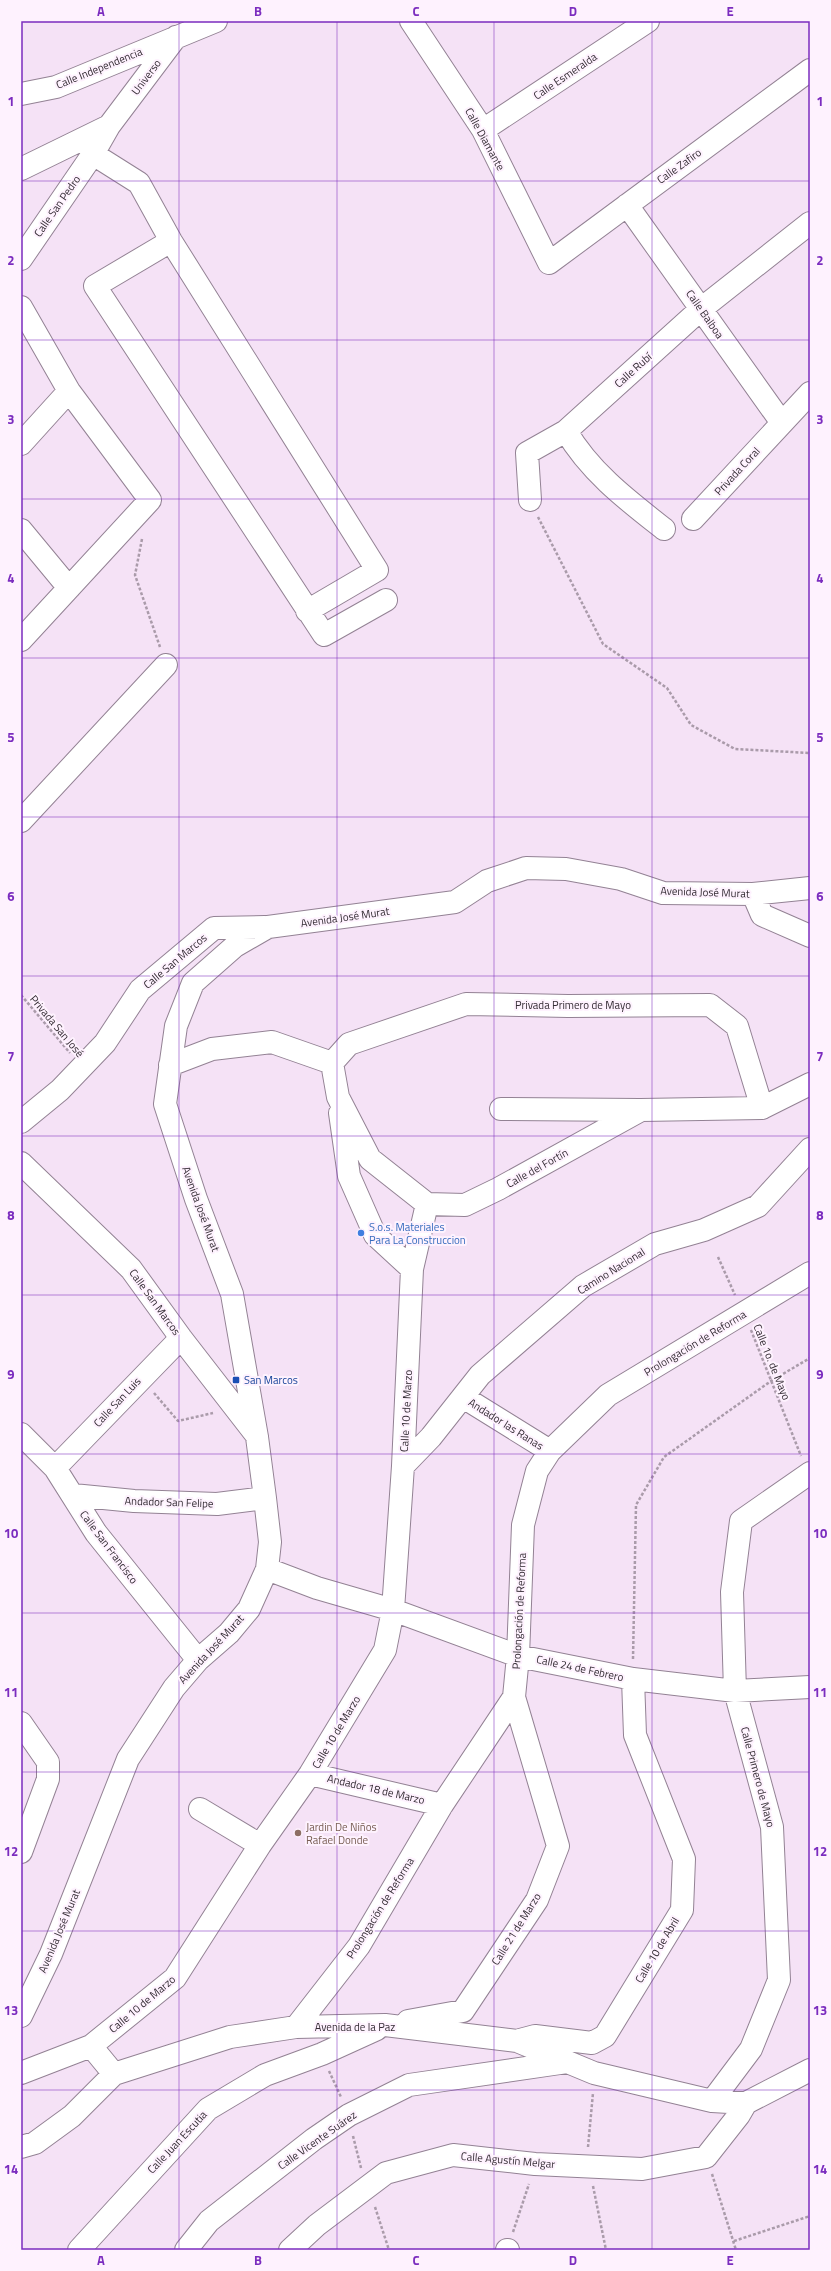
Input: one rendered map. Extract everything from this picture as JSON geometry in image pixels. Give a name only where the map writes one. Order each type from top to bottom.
[{"type":"street","points":[[176,37],[216,21]]},
{"type":"street","name":"Calle Diamante","points":[[411,21],[483,130],[549,263]]},
{"type":"street","name":"Calle Esmeralda","points":[[483,130],[648,21]]},
{"type":"street","name":"Calle Independencia","points":[[21,94],[56,87],[176,37]]},
{"type":"street","name":"Universo","points":[[93,154],[109,126],[176,37]]},
{"type":"street","name":"Calle Zafiro","points":[[549,263],[810,70]]},
{"type":"street","points":[[21,169],[109,126]]},
{"type":"street","points":[[93,154],[138,183],[172,241],[377,570],[307,611]]},
{"type":"street","name":"Calle San Pedro","points":[[21,259],[93,154]]},
{"type":"street","name":"Calle Balboa","points":[[627,205],[782,423]]},
{"type":"street","name":"Calle Rubí","points":[[530,500],[527,453],[566,431],[701,309],[810,223]]},
{"type":"street","points":[[172,241],[96,286],[324,635],[386,600]]},
{"type":"street","points":[[21,307],[69,391],[150,500],[21,640]]},
{"type":"street","points":[[21,444],[69,391]]},
{"type":"street","name":"Privada Coral","points":[[692,519],[810,393]]},
{"type":"street","points":[[566,431],[584,457],[610,486],[664,529]]},
{"type":"street","points":[[21,530],[69,588]]},
{"type":"street","points":[[21,821],[166,665]]},
{"type":"street","name":"Avenida José Murat","points":[[21,2016],[51,1954],[128,1759],[174,1688],[198,1660],[229,1632],[249,1609],[267,1569],[270,1542],[265,1498],[257,1437],[232,1294],[196,1199],[165,1104],[176,1026],[193,983],[235,946],[268,927],[455,902],[487,881],[526,868],[566,869],[621,879],[663,893],[753,894],[810,888]]},
{"type":"street","points":[[753,894],[762,915],[810,936]]},
{"type":"street","name":"Calle San Marcos","points":[[21,1122],[60,1090],[105,1043],[140,990],[214,928],[268,927]]},
{"type":"street","name":"Privada Primero de Mayo","points":[[332,1063],[349,1044],[466,1004],[568,1006],[710,1005],[737,1026],[762,1108]]},
{"type":"street","points":[[170,1065],[212,1049],[272,1042],[332,1063],[349,1176],[375,1235],[412,1269]]},
{"type":"street","name":"Calle del Fortín","points":[[501,1108],[641,1110],[762,1108],[810,1084]]},
{"type":"street","points":[[338,1097],[370,1159],[427,1204]]},
{"type":"street","name":"Calle del Fortín","points":[[427,1204],[465,1205],[498,1189],[641,1110]]},
{"type":"street","name":"Camino Nacional","points":[[403,1466],[431,1437],[480,1375],[583,1286],[655,1244],[704,1230],[758,1206],[810,1149]]},
{"type":"street","name":"Calle San Marcos","points":[[21,1163],[131,1268],[233,1408],[257,1437]]},
{"type":"street","name":"Calle 10 de Marzo","points":[[21,2073],[91,2046],[175,1978],[260,1845],[310,1774],[385,1650],[393,1610],[403,1466],[412,1269],[427,1204]]},
{"type":"street","name":"Prolongación de Reforma","points":[[296,2028],[358,1946],[442,1805],[514,1697],[518,1656],[523,1525],[537,1471],[550,1451],[608,1395],[745,1314],[810,1273]]},
{"type":"street","name":"Calle San Luis","points":[[55,1468],[141,1377],[181,1338]]},
{"type":"street","name":"Andador las Ranas","points":[[463,1397],[550,1451]]},
{"type":"street","name":"Calle San Francisco","points":[[21,1434],[55,1468],[96,1532],[198,1660]]},
{"type":"street","name":"Calle Primero de Mayo","points":[[712,2101],[751,2049],[779,1980],[772,1827],[735,1691],[732,1592],[741,1521],[809,1473]]},
{"type":"street","name":"Andador San Felipe","points":[[73,1495],[134,1502],[217,1504],[265,1498]]},
{"type":"street","name":"Calle 24 de Febrero","points":[[267,1569],[317,1588],[393,1610],[518,1656],[633,1679],[735,1691],[810,1687]]},
{"type":"street","name":"Calle 10 de Abril","points":[[517,2041],[535,2036],[592,2043],[605,2036],[682,1910],[684,1859],[635,1734],[633,1679]]},
{"type":"street","name":"Calle 21 de Marzo","points":[[385,2025],[464,2011],[537,1900],[558,1846],[514,1697]]},
{"type":"street","points":[[21,1723],[48,1762],[48,1780],[21,1852]]},
{"type":"street","name":"Andador 18 de Marzo","points":[[310,1774],[442,1805]]},
{"type":"street","points":[[200,1810],[260,1845]]},
{"type":"street","name":"Avenida de la Paz","points":[[21,2147],[35,2143],[72,2116],[114,2074],[230,2037],[296,2028],[385,2025],[517,2041],[594,2073],[712,2101],[746,2104]]},
{"type":"street","name":"Calle Juan Escutia","points":[[79,2250],[208,2109],[265,2075],[322,2054],[385,2025]]},
{"type":"street","points":[[91,2046],[114,2074]]},
{"type":"street","name":"Calle Vicente Suárez","points":[[186,2250],[209,2221],[314,2139],[349,2115],[409,2085],[568,2062]]},
{"type":"street","points":[[706,2157],[746,2104],[810,2070]]},
{"type":"street","name":"Calle Agustín Melgar","points":[[290,2250],[317,2225],[386,2173],[453,2155],[535,2164],[642,2170],[706,2157]]},
{"type":"path","points":[[530,500],[603,644],[667,688],[691,725],[735,749],[810,753]]},
{"type":"path","points":[[143,537],[135,575],[166,665]]},
{"type":"path","name":"Privada San José","points":[[21,995],[82,1067]]},
{"type":"path","name":"Calle 1o. de Mayo","points":[[718,1257],[745,1314],[809,1473]]},
{"type":"path","points":[[633,1679],[636,1505],[664,1457],[771,1381],[810,1358]]},
{"type":"path","points":[[141,1377],[178,1421],[233,1408]]},
{"type":"path","points":[[322,2054],[349,2115]]},
{"type":"path","points":[[594,2073],[587,2153],[606,2250]]},
{"type":"path","points":[[706,2157],[736,2250]]},
{"type":"path","points":[[507,2250],[535,2164]]},
{"type":"path","points":[[734,2241],[810,2216]]},
{"type":"place","name":"S.o.s. Materiales Para La Construccion","points":[[361,1233]]},
{"type":"place","name":"San Marcos","points":[[236,1380]]},
{"type":"place","name":"Jardin De Niños Rafael Donde","points":[[298,1833]]}]
